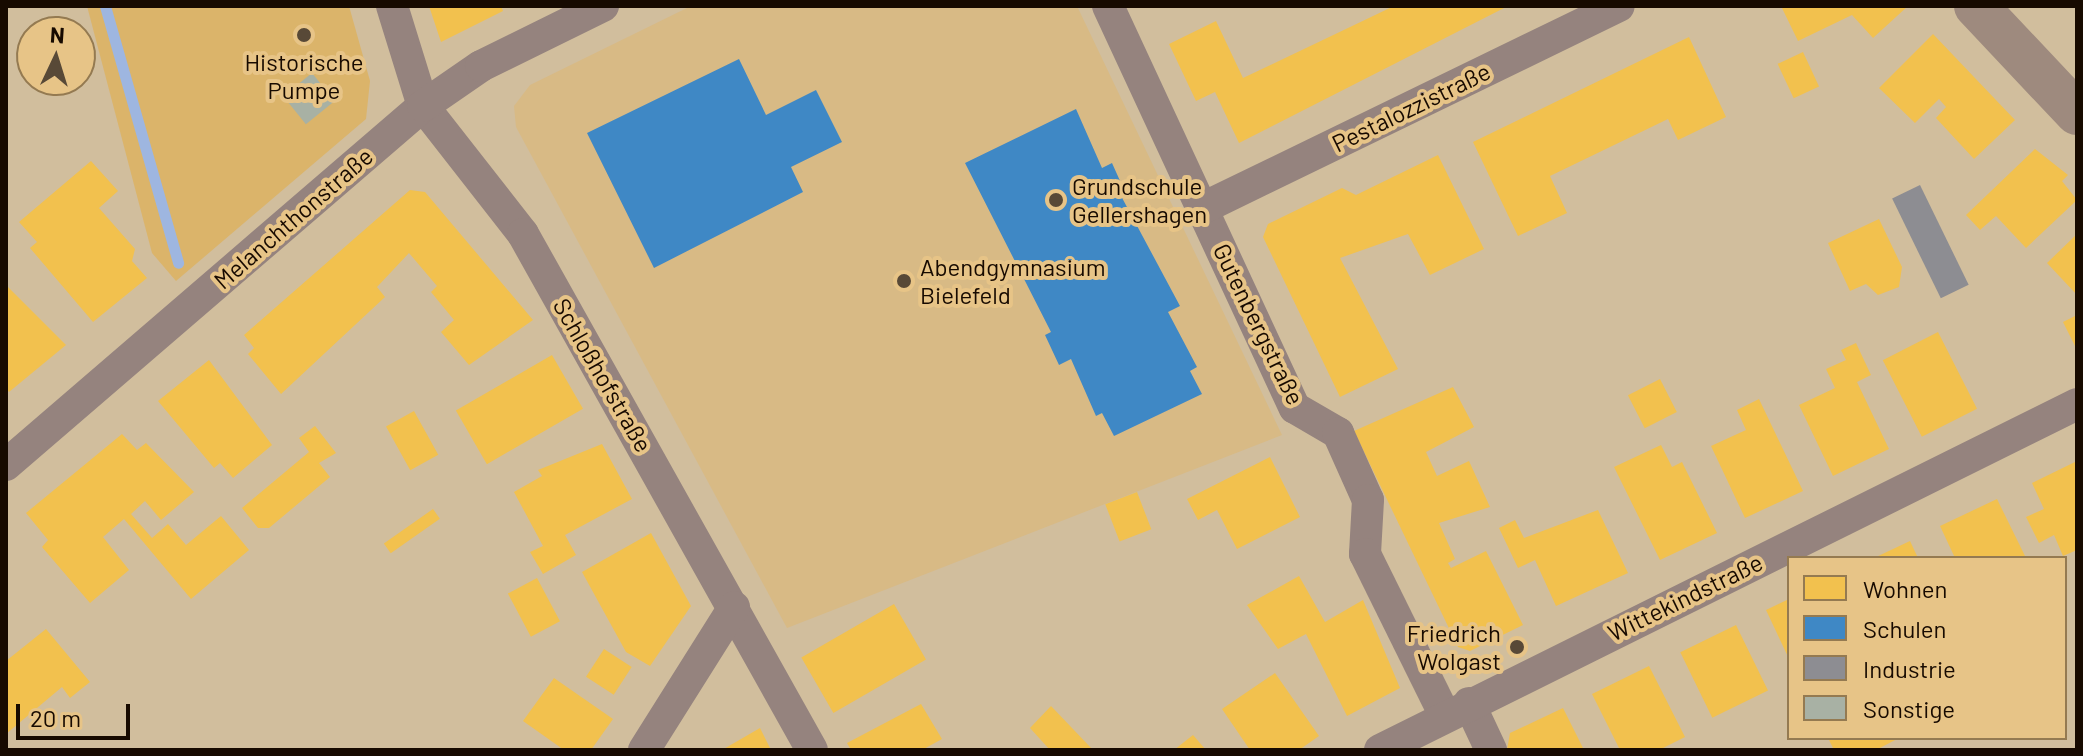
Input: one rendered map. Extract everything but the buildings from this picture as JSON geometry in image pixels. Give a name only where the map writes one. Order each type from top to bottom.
[{"type":"main road","points":[[1976,6],[2077,113]]},
{"type":"street","name":"Schloßhofstraße","points":[[392,6],[423,106],[523,234],[812,750]]},
{"type":"street","name":"Melanchthonstraße","points":[[6,465],[423,106],[481,66],[603,6]]},
{"type":"street","name":"Gutenbergstraße","points":[[1108,6],[1295,408],[1338,433],[1368,500],[1365,554],[1457,709],[1491,750]]},
{"type":"street","name":"Pestalozzistraße","points":[[1203,208],[1619,6]]},
{"type":"street","name":"Wittekindstraße","points":[[1380,750],[1457,709],[2077,404]]},
{"type":"street","points":[[644,750],[734,607]]},
{"type":"shaded area","points":[[87,6],[349,6],[370,81],[366,119],[176,281],[152,253],[96,40],[96,16],[90,16]]},
{"type":"shaded area","name":"Abendgymnasium Bielefeld","points":[[691,6],[1077,6],[1282,435],[787,628],[516,127],[514,106],[530,85]]},
{"type":"waterway","points":[[105,6],[178,263]]},
{"type":"place","name":"Historische Pumpe","points":[[304,35]]},
{"type":"place","name":"Grundschule Gellershagen","points":[[1056,200]]},
{"type":"place","name":"Abendgymnasium Bielefeld","points":[[904,281]]},
{"type":"place","name":"Friedrich Wolgast","points":[[1517,647]]}]
